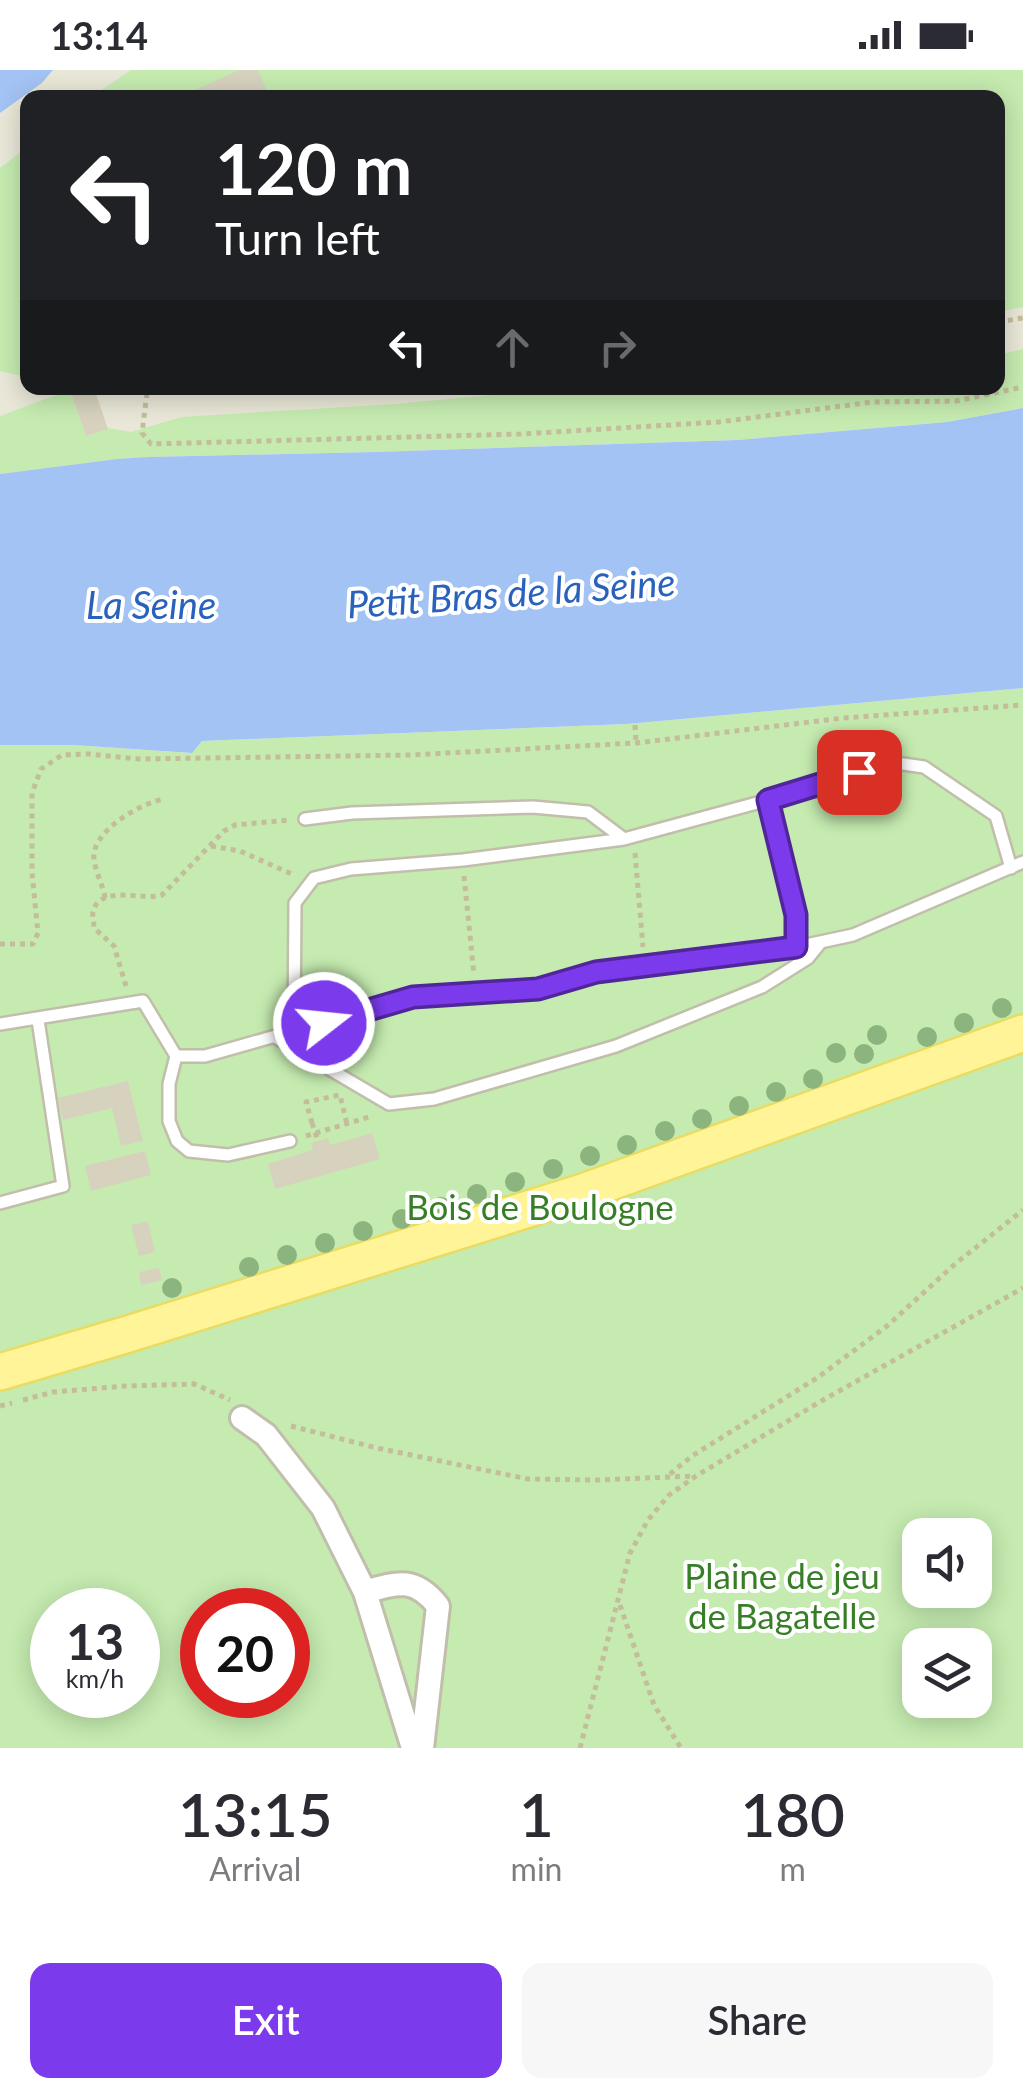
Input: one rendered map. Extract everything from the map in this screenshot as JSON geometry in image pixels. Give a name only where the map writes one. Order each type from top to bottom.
[{"type":"main road","points":[[0,1372],[583,1192],[1023,1033]]},
{"type":"street","points":[[243,1412],[323,1508],[366,1592],[413,1748]]},
{"type":"street","points":[[366,1592],[408,1583],[426,1591],[438,1606],[422,1748]]},
{"type":"lane","points":[[176,1056],[204,1056],[294,1032],[413,997],[538,989],[596,972],[714,959],[853,935],[1017,865],[996,816],[924,767],[890,762],[629,838],[463,860],[351,869],[314,878],[295,903],[294,1032]]},
{"type":"lane","points":[[768,800],[796,915],[796,947]]},
{"type":"lane","points":[[305,819],[532,807],[588,812],[629,838]]},
{"type":"lane","points":[[275,1037],[389,1104],[434,1098],[616,1046],[762,988],[808,958],[821,942]]},
{"type":"lane","points":[[0,1024],[143,1002],[176,1056],[169,1120],[177,1141],[189,1151],[228,1156],[290,1141]]},
{"type":"lane","points":[[0,1203],[63,1186],[38,1020]]},
{"type":"path","points":[[147,395],[142,433],[151,444],[521,434],[719,422],[872,402],[956,401],[985,395]]},
{"type":"path","points":[[0,944],[33,944],[38,932],[32,873],[32,793],[42,769],[62,755],[139,759],[410,755],[636,743],[843,718],[1023,705]]},
{"type":"path","points":[[635,724],[636,743]]},
{"type":"path","points":[[105,898],[94,858],[96,843],[136,808],[164,800]]},
{"type":"path","points":[[131,1003],[114,946],[94,928],[93,911],[100,900],[110,895],[162,895],[235,824],[305,819]]},
{"type":"path","points":[[629,838],[644,965]]},
{"type":"path","points":[[210,846],[240,851],[310,883]]},
{"type":"path","points":[[463,860],[476,992]]},
{"type":"path","points":[[318,1141],[306,1102],[340,1095],[347,1124]]},
{"type":"path","points":[[290,1141],[385,1112],[389,1104]]},
{"type":"path","points":[[668,1476],[692,1456],[831,1368],[887,1326],[955,1264],[1023,1210]]},
{"type":"path","points":[[580,1748],[630,1553],[669,1495],[823,1400],[1023,1288]]},
{"type":"path","points":[[192,1383],[243,1412]]},
{"type":"path","points":[[0,1406],[53,1392],[192,1383],[243,1412]]},
{"type":"path","points":[[278,1422],[378,1448],[528,1479],[696,1476]]},
{"type":"path","points":[[619,1602],[654,1705],[681,1748]]},
{"type":"shaded area","points":[[53,70],[1023,70],[1023,408],[148,457],[0,474],[0,113],[20,99],[20,395],[1005,395],[1005,90],[32,90]]},
{"type":"green space","points":[[131,70],[1023,70],[1023,307],[1005,311],[1005,90],[102,90]]},
{"type":"green space","points":[[20,152],[20,375],[0,371],[0,168]]},
{"type":"green space","points":[[1023,349],[1023,408],[947,422],[737,440],[148,457],[0,474],[0,416],[57,395],[72,395],[86,436],[108,428],[131,432],[182,417],[492,395],[1005,395],[1005,353]]},
{"type":"green space","name":"Bois de Boulogne","points":[[1023,688],[1023,1748],[0,1748],[0,745],[73,745],[191,753],[202,741],[627,724]]},
{"type":"water","points":[[0,70],[53,70],[32,90],[20,90],[20,99],[0,113]]},
{"type":"water","name":"La Seine","points":[[1023,408],[1023,688],[627,724],[202,741],[192,753],[73,745],[0,745],[0,474],[148,457],[737,440],[947,422]]},
{"type":"building","points":[[239,70],[258,70],[267,90],[195,90]]},
{"type":"building","points":[[72,395],[96,395],[108,429],[86,436]]},
{"type":"building","points":[[128,1081],[143,1141],[121,1146],[112,1108],[63,1120],[58,1098]]},
{"type":"building","points":[[372,1133],[380,1159],[275,1189],[268,1164],[313,1150],[311,1143],[328,1138],[330,1145]]},
{"type":"building","points":[[145,1151],[151,1175],[91,1191],[85,1166]]},
{"type":"building","points":[[148,1221],[155,1252],[139,1256],[131,1225]]},
{"type":"building","points":[[159,1268],[162,1280],[141,1285],[139,1272]]},
{"type":"route","points":[[324,1023],[413,997],[538,989],[596,972],[796,947],[796,915],[768,800],[859,772]]},
{"type":"water label","name":"Petit Bras de la Seine","points":[[511,592]]},
{"type":"park label","name":"Plaine de jeu de Bagatelle","points":[[782,1595]]}]
